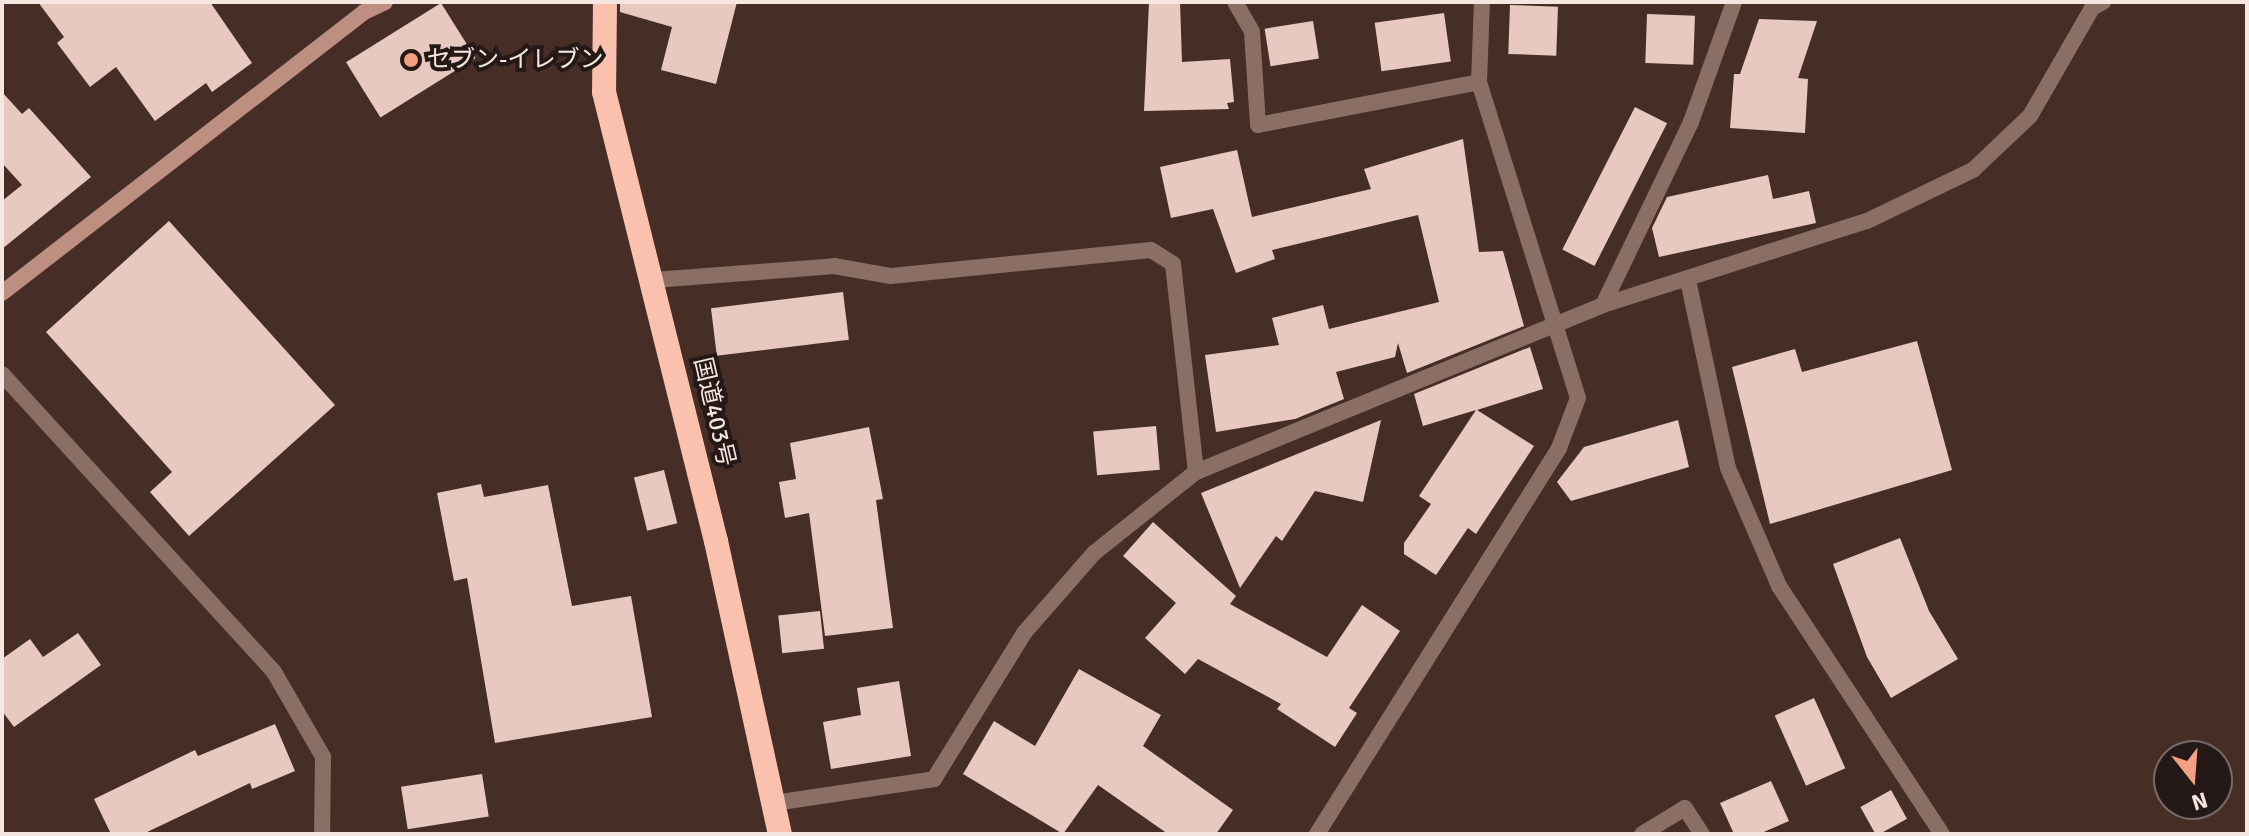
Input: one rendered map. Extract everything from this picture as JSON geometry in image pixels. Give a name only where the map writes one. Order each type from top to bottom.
[{"type":"highway","name":"国道403号","points":[[605,2],[604,92],[654,280],[780,834]]},
{"type":"street","points":[[2,293],[364,12],[385,2]]},
{"type":"street","points":[[1235,2],[1252,32],[1258,125],[1479,82]]},
{"type":"street","points":[[1317,834],[1559,448],[1578,398],[1479,82],[1482,2]]},
{"type":"street","points":[[1603,305],[1691,122],[1734,2]]},
{"type":"street","points":[[774,803],[934,779],[1024,633],[1094,553],[1196,472],[1603,305],[1867,221],[1973,170],[2030,116],[2092,8],[2103,2]]},
{"type":"street","points":[[654,280],[834,266],[891,276],[1151,250],[1173,264],[1196,472]]},
{"type":"street","points":[[1688,280],[1728,468],[1779,586],[1942,834]]},
{"type":"street","points":[[2,374],[274,672],[323,757],[322,834]]},
{"type":"street","points":[[1642,834],[1685,808],[1702,834]]},
{"type":"building","points":[[38,2],[210,2],[252,63],[212,92],[206,83],[155,121],[116,67],[90,87],[57,43],[64,37]]},
{"type":"building","points":[[620,2],[737,2],[716,84],[661,70],[672,27],[620,12]]},
{"type":"building","points":[[1149,2],[1180,2],[1182,62],[1230,59],[1234,102],[1227,103],[1229,109],[1144,111]]},
{"type":"building","name":"セブン-イレブン","points":[[441,3],[475,58],[380,117],[346,62]]},
{"type":"building","points":[[1510,5],[1558,7],[1556,56],[1508,54]]},
{"type":"building","points":[[1444,13],[1451,62],[1382,71],[1375,23]]},
{"type":"building","points":[[1647,14],[1695,16],[1693,65],[1645,63]]},
{"type":"building","points":[[1759,19],[1817,21],[1798,78],[1808,79],[1805,133],[1730,128],[1734,74],[1740,74]]},
{"type":"building","points":[[1313,21],[1319,59],[1271,66],[1265,29]]},
{"type":"building","points":[[2,92],[22,114],[29,108],[91,177],[2,249],[2,201],[22,185],[2,163]]},
{"type":"building","points":[[1635,107],[1667,123],[1594,266],[1562,250]]},
{"type":"building","points":[[1463,139],[1479,252],[1503,251],[1524,326],[1407,373],[1398,343],[1395,357],[1336,372],[1344,399],[1295,419],[1216,432],[1205,355],[1279,345],[1272,318],[1323,305],[1329,329],[1439,302],[1418,215],[1272,250],[1275,259],[1236,273],[1213,209],[1171,218],[1160,167],[1237,150],[1252,217],[1371,189],[1364,169]]},
{"type":"building","points":[[1768,175],[1773,199],[1809,191],[1816,223],[1659,257],[1652,228],[1667,197]]},
{"type":"building","points":[[169,221],[335,405],[189,536],[150,492],[172,472],[46,332]]},
{"type":"building","points":[[843,292],[849,340],[717,356],[711,308]]},
{"type":"building","points":[[1917,341],[1952,470],[1770,524],[1732,367],[1795,349],[1802,372]]},
{"type":"building","points":[[1530,347],[1543,389],[1477,410],[1534,446],[1476,534],[1468,528],[1436,575],[1404,554],[1404,543],[1431,504],[1419,496],[1476,410],[1423,426],[1414,394]]},
{"type":"building","points":[[1381,420],[1363,502],[1315,491],[1282,541],[1276,536],[1240,588],[1201,493]]},
{"type":"building","points":[[1678,420],[1689,467],[1571,501],[1557,482],[1584,447]]},
{"type":"building","points":[[1156,426],[1160,470],[1097,475],[1093,431]]},
{"type":"building","points":[[869,427],[883,499],[876,500],[893,628],[825,636],[809,513],[785,518],[779,482],[796,479],[790,443]]},
{"type":"building","points":[[664,470],[677,523],[647,531],[634,477]]},
{"type":"building","points":[[481,484],[484,497],[548,485],[572,606],[631,596],[652,717],[495,743],[467,578],[454,581],[437,493]]},
{"type":"building","points":[[1153,522],[1236,596],[1230,604],[1327,657],[1362,605],[1400,631],[1349,708],[1357,713],[1335,747],[1277,709],[1281,704],[1198,659],[1185,674],[1145,638],[1176,603],[1123,556]]},
{"type":"building","points":[[1900,538],[1929,611],[1958,659],[1891,698],[1867,657],[1833,564]]},
{"type":"building","points":[[820,611],[824,649],[782,653],[778,615]]},
{"type":"building","points":[[78,633],[101,665],[14,727],[2,711],[2,659],[30,639],[43,657]]},
{"type":"building","points":[[1079,669],[1161,715],[1143,746],[1233,810],[1216,834],[1168,834],[1098,785],[1063,834],[963,774],[994,721],[1035,746]]},
{"type":"building","points":[[899,681],[911,756],[831,769],[823,722],[861,715],[857,688]]},
{"type":"building","points":[[1814,698],[1845,768],[1806,786],[1775,715]]},
{"type":"building","points":[[275,724],[295,771],[252,789],[250,783],[143,834],[111,834],[94,799],[195,750],[198,756]]},
{"type":"building","points":[[482,774],[489,816],[408,829],[401,787]]},
{"type":"building","points":[[1771,781],[1789,821],[1759,834],[1734,834],[1720,803]]},
{"type":"building","points":[[1891,790],[1907,819],[1875,834],[1860,807]]},
{"type":"place","name":"セブン-イレブン","points":[[411,60]]}]
